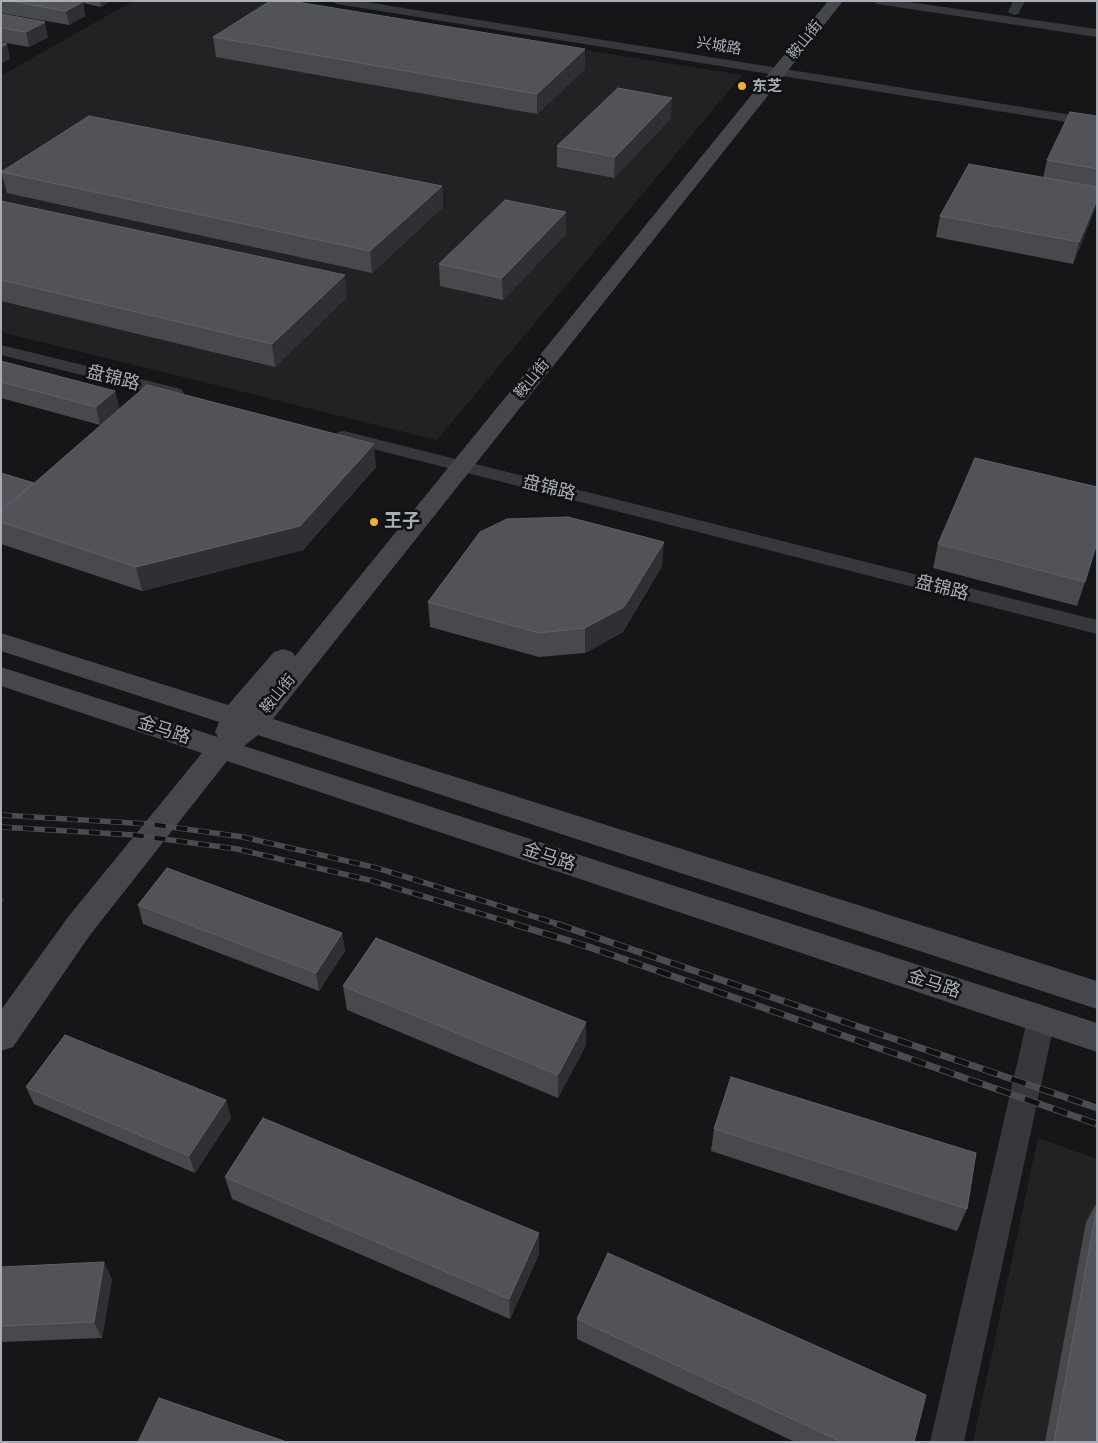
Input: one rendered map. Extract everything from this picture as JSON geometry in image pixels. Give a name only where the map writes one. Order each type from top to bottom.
[{"type":"street","name":"兴城路","points":[[337,1],[1097,123]]},
{"type":"street","name":"鞍山街","points":[[773,71],[823,1]]},
{"type":"street","name":"鞍山街","points":[[1,1037],[79,926],[221,749],[773,71],[836,1]]},
{"type":"street","points":[[877,1],[1097,33]]},
{"type":"street","name":"盘锦路","points":[[1,350],[195,399]]},
{"type":"street","name":"盘锦路","points":[[331,433],[1097,627]]},
{"type":"street","name":"金马路","points":[[1,642],[1097,995]]},
{"type":"street","name":"金马路","points":[[1,676],[1097,1038]]},
{"type":"street","points":[[947,1442],[1041,1020]]},
{"type":"shaded area","points":[[133,1],[277,1],[742,75],[437,440],[1,332],[1,76]]},
{"type":"shaded area","points":[[1038,1138],[1097,1159],[1097,1442],[973,1442]]},
{"type":"building","points":[[10,1],[79,1],[82,2],[66,11]]},
{"type":"building","points":[[270,1],[291,1],[585,49],[537,94],[213,37]]},
{"type":"building","points":[[1,14],[45,22],[26,32],[1,28]]},
{"type":"building","points":[[618,88],[672,98],[615,157],[557,146]]},
{"type":"building","points":[[1070,112],[1097,116],[1097,169],[1047,160]]},
{"type":"building","points":[[89,116],[442,186],[370,251],[1,172]]},
{"type":"building","points":[[969,164],[1097,187],[1097,199],[1079,242],[940,216]]},
{"type":"building","points":[[505,200],[566,212],[502,278],[439,264]]},
{"type":"building","points":[[1,201],[345,275],[272,344],[1,280]]},
{"type":"building","points":[[1,361],[115,391],[96,407],[1,382]]},
{"type":"building","points":[[147,385],[374,444],[300,526],[136,567],[1,522],[1,512]]},
{"type":"building","points":[[975,458],[1097,487],[1097,543],[1085,582],[938,544]]},
{"type":"building","points":[[1,473],[34,483],[1,510]]},
{"type":"building","points":[[568,517],[664,542],[624,607],[585,628],[539,633],[428,602],[480,532],[507,519]]},
{"type":"building","points":[[167,868],[342,933],[316,973],[138,905]]},
{"type":"building","points":[[376,938],[586,1022],[558,1075],[343,986]]},
{"type":"building","points":[[65,1035],[226,1100],[189,1156],[26,1087]]},
{"type":"building","points":[[731,1077],[976,1153],[967,1209],[714,1129]]},
{"type":"building","points":[[263,1118],[539,1233],[509,1299],[225,1177]]},
{"type":"building","points":[[1097,1207],[1097,1442],[1054,1442]]},
{"type":"building","points":[[608,1253],[926,1395],[914,1442],[842,1442],[577,1319]]},
{"type":"building","points":[[104,1262],[94,1322],[1,1326],[1,1267]]},
{"type":"building","points":[[159,1398],[287,1442],[138,1442]]},
{"type":"railway","points":[[1,815],[149,824],[243,837],[377,868],[561,925]]},
{"type":"railway","points":[[1,827],[134,835],[237,849],[373,881],[518,925]]},
{"type":"railway","points":[[514,924],[589,947],[1097,1124]]},
{"type":"railway","points":[[557,924],[1097,1108]]},
{"type":"place","name":"东芝","points":[[742,86]]},
{"type":"place","name":"王子","points":[[374,522]]}]
